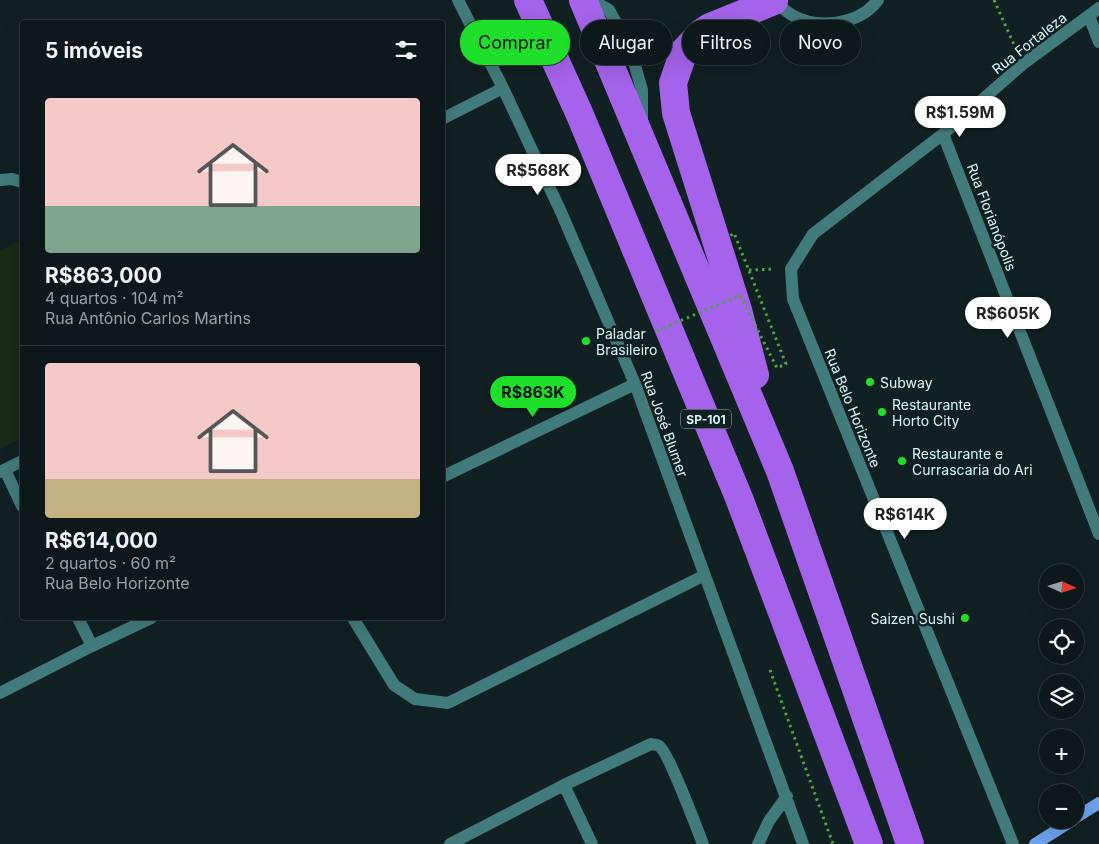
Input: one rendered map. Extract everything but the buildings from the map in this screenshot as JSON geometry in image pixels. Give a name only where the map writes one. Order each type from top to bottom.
[{"type":"highway","name":"SP-101","points":[[528,0],[580,115],[740,498],[869,844]]},
{"type":"highway","points":[[583,0],[780,471],[910,844]]},
{"type":"highway","points":[[774,0],[710,27],[701,33],[684,51],[672,83],[676,113],[738,310],[780,471]]},
{"type":"main road","points":[[1084,813],[1099,803]]},
{"type":"main road","points":[[1035,844],[1058,829]]},
{"type":"street","name":"Rua José Blumer","points":[[458,0],[503,88],[561,212],[635,384],[803,844]]},
{"type":"street","points":[[592,0],[609,10],[630,48],[642,90],[643,140]]},
{"type":"street","points":[[774,0],[792,15],[812,23],[835,24],[857,17],[878,0]]},
{"type":"street","name":"Rua Fortaleza","points":[[813,234],[943,134],[1023,64],[1099,8]]},
{"type":"street","points":[[1088,16],[1099,42]]},
{"type":"street","points":[[445,117],[503,88]]},
{"type":"street","name":"Rua Florianópolis","points":[[943,134],[1099,534]]},
{"type":"street","points":[[0,180],[12,179],[20,181]]},
{"type":"street","name":"Rua Belo Horizonte","points":[[813,234],[791,269],[793,299],[1013,844]]},
{"type":"street","points":[[445,476],[635,384]]},
{"type":"street","points":[[20,462],[2,471],[20,502]]},
{"type":"street","points":[[353,620],[394,685],[415,699],[448,703],[705,575]]},
{"type":"street","points":[[79,620],[92,646]]},
{"type":"street","points":[[0,693],[147,620]]},
{"type":"street","points":[[450,844],[564,785],[651,744],[659,746],[665,752],[703,844]]},
{"type":"street","points":[[564,785],[592,844]]},
{"type":"street","points":[[758,844],[769,821],[787,796]]},
{"type":"path","points":[[994,0],[1023,64]]},
{"type":"path","points":[[657,331],[740,295],[777,368],[786,364],[734,233],[730,236]]},
{"type":"path","points":[[770,670],[833,844]]},
{"type":"green space","points":[[20,240],[20,439],[0,449],[0,251]]},
{"type":"place","name":"Paladar Brasileiro","points":[[586,341]]},
{"type":"place","name":"Subway","points":[[870,382]]},
{"type":"place","name":"Restaurante Horto City","points":[[882,412]]},
{"type":"place","name":"Restaurante e Currascaria do Ari","points":[[902,461]]},
{"type":"place","name":"Saizen Sushi","points":[[965,618]]}]
